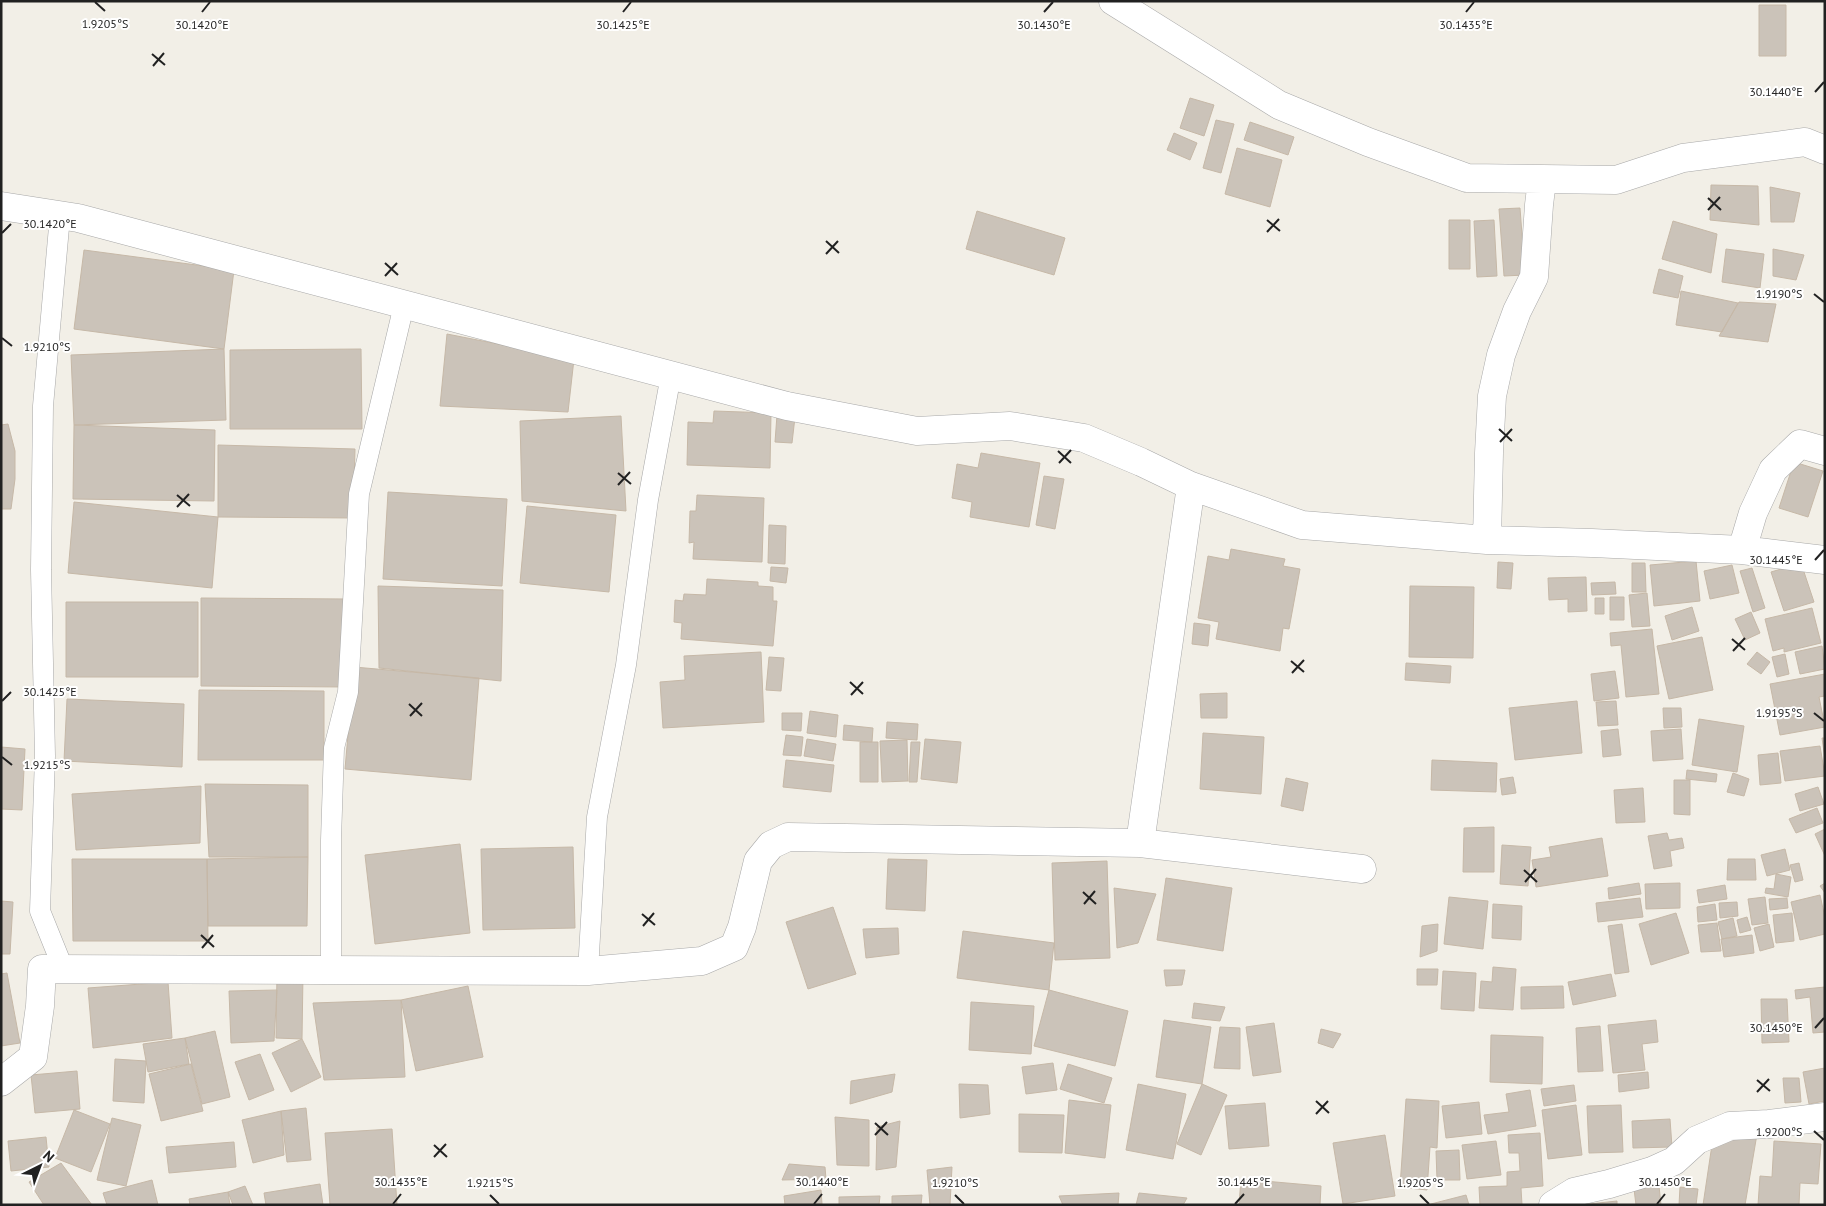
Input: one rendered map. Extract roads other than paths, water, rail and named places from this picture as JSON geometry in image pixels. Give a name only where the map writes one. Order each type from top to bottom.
[{"type":"street","points":[[1113,1],[1279,105],[1466,178],[1616,180],[1683,158],[1804,142],[1825,150]]},
{"type":"street","points":[[1487,540],[1492,396],[1502,355],[1517,311],[1534,277],[1542,180]]},
{"type":"street","points":[[1,206],[78,218],[787,406],[917,431],[1010,426],[1084,438],[1191,486],[1302,525],[1487,540],[1742,550],[1825,560]]},
{"type":"street","points":[[1742,550],[1754,513],[1773,470],[1800,444],[1825,451]]},
{"type":"street","points":[[1140,844],[1191,486]]},
{"type":"street","points":[[1,1082],[33,1057],[40,1006],[42,969],[588,972],[702,961],[734,947],[742,927],[758,861],[771,845],[788,837],[1140,844],[1362,869]]},
{"type":"street","points":[[1553,1205],[1574,1192],[1652,1171],[1674,1162],[1697,1140],[1730,1126],[1769,1124],[1825,1117]]},
{"type":"lane","points":[[60,216],[43,406],[40,570],[45,756],[40,911],[63,968]]},
{"type":"lane","points":[[331,970],[331,840],[334,748],[348,692],[359,494],[404,305]]},
{"type":"lane","points":[[588,972],[597,817],[626,665],[648,500],[671,376]]}]
